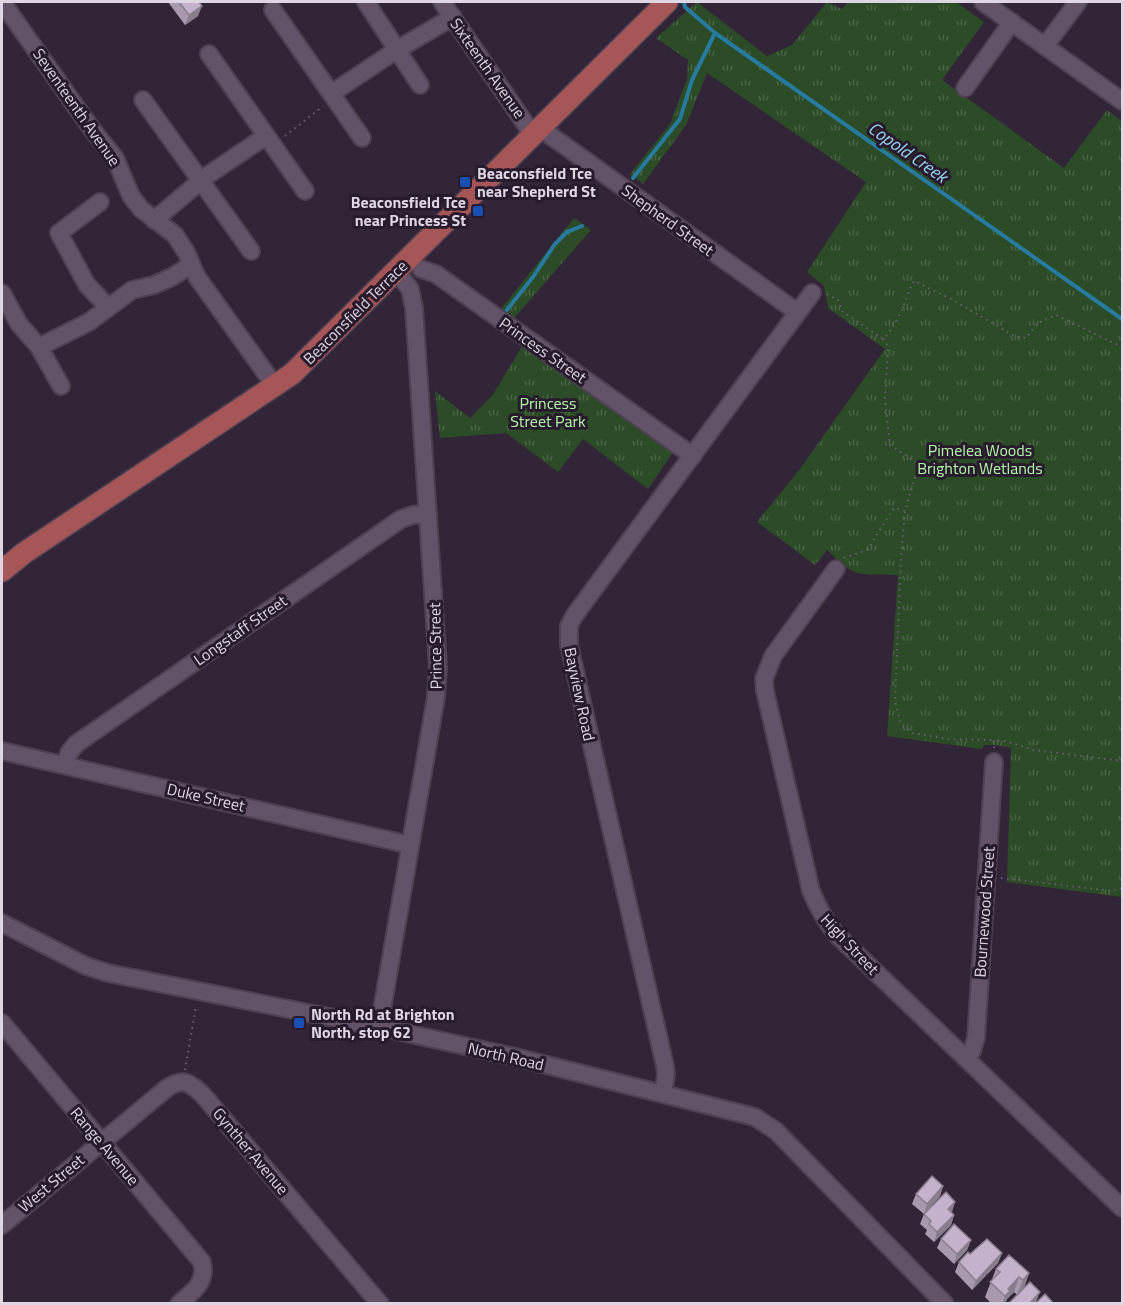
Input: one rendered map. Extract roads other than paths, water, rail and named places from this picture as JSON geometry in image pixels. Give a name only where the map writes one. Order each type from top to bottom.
[{"type":"main road","name":"Beaconsfield Terrace","points":[[2,571],[24,553],[275,386],[308,359],[667,2]]},
{"type":"street","name":"Seventeenth Avenue","points":[[2,2],[91,128],[115,158],[131,196],[141,209],[175,235],[186,252],[197,277],[275,386]]},
{"type":"street","points":[[366,2],[420,85]]},
{"type":"street","name":"Sixteenth Avenue","points":[[441,2],[536,131]]},
{"type":"street","points":[[983,2],[1122,101]]},
{"type":"street","points":[[1045,46],[1078,2]]},
{"type":"street","points":[[273,10],[362,138]]},
{"type":"street","points":[[333,95],[398,49],[453,17]]},
{"type":"street","points":[[965,87],[1012,22]]},
{"type":"street","points":[[208,54],[305,191]]},
{"type":"street","points":[[143,100],[251,250]]},
{"type":"street","name":"Shepherd Street","points":[[536,131],[797,312]]},
{"type":"street","points":[[154,219],[202,182],[270,141]]},
{"type":"street","points":[[100,202],[59,233],[87,285],[108,307]]},
{"type":"street","name":"Prince Street","points":[[379,1027],[436,697],[438,668],[413,296],[426,242]]},
{"type":"street","points":[[39,347],[89,322],[132,290],[154,285],[191,265]]},
{"type":"street","name":"Princess Street","points":[[421,269],[436,274],[693,456]]},
{"type":"street","name":"Prince Street","points":[[396,271],[405,279],[413,296]]},
{"type":"street","points":[[2,293],[19,324],[39,347],[61,386]]},
{"type":"street","name":"Bayview Road","points":[[663,1094],[665,1066],[568,636],[569,626],[574,616],[813,293]]},
{"type":"street","name":"Longstaff Street","points":[[65,765],[72,748],[116,716],[401,519],[428,514]]},
{"type":"street","name":"High Street","points":[[836,569],[773,656],[764,679],[811,891],[826,922],[837,935],[1122,1208]]},
{"type":"street","name":"Duke Street","points":[[2,751],[410,845]]},
{"type":"street","name":"Bournewood Street","points":[[965,1058],[972,1051],[976,1038],[994,762]]},
{"type":"street","name":"North Road","points":[[2,923],[86,966],[108,973],[379,1027],[515,1057],[747,1114],[770,1125],[945,1304]]},
{"type":"street","name":"Range Avenue","points":[[2,1023],[202,1262],[204,1271],[202,1281],[179,1304]]},
{"type":"street","name":"Gynther Avenue","points":[[102,1142],[167,1088],[176,1083],[190,1084],[203,1095],[380,1304]]},
{"type":"street","name":"West Street","points":[[2,1225],[102,1142]]},
{"type":"waterway","name":"Copold Creek","points":[[684,2],[685,7],[715,33],[1122,319]]},
{"type":"waterway","points":[[633,178],[680,119],[692,80],[715,33]]},
{"type":"waterway","points":[[502,316],[533,277],[555,244],[567,232],[582,226]]},
{"type":"place","name":"Beaconsfield Tce near Shepherd St","points":[[465,182]]},
{"type":"place","name":"Beaconsfield Tce near Princess St","points":[[478,211]]},
{"type":"place","name":"North Rd at Brighton North, stop 62","points":[[299,1023]]},
{"type":"park label","name":"Princess Street Park","points":[[548,412]]},
{"type":"park label","name":"Pimelea Woods Brighton Wetlands","points":[[980,459]]}]
